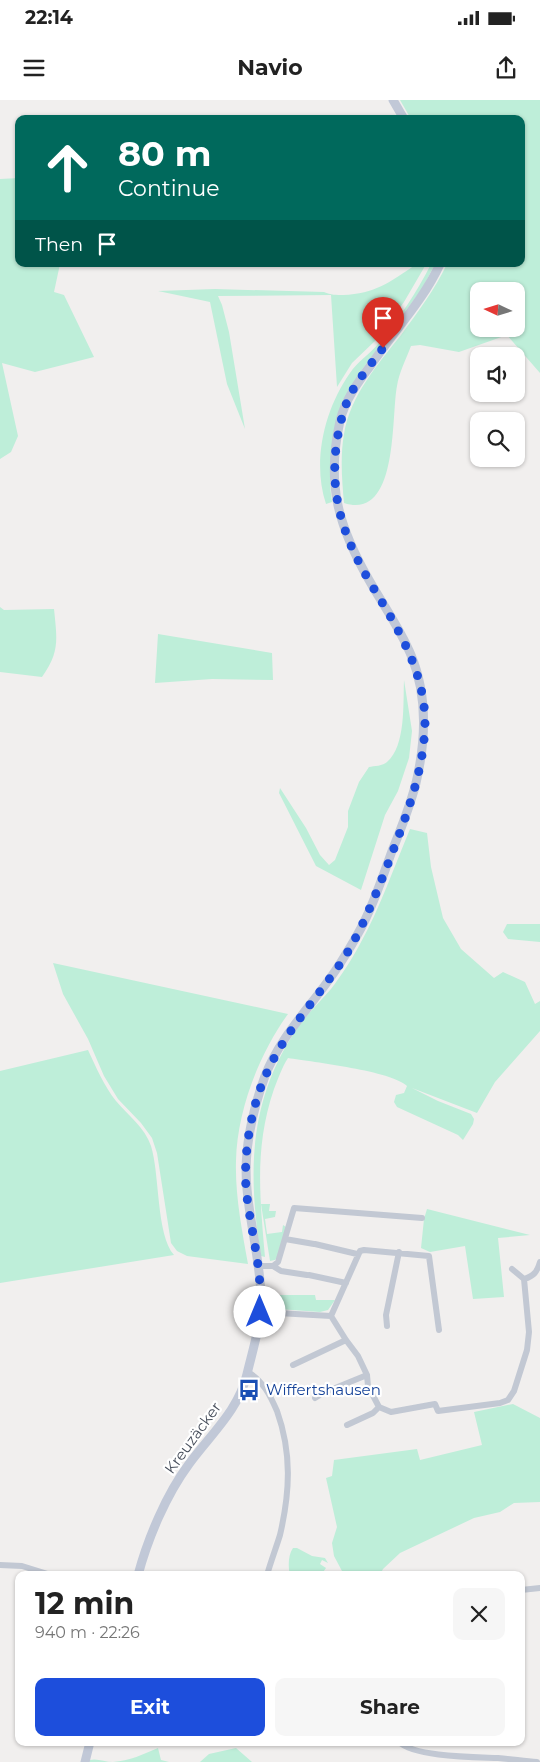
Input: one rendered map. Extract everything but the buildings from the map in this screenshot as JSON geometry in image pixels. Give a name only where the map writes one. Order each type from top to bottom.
[{"type":"street","points":[[393,100],[402,115]]},
{"type":"street","name":"Kreuzäcker","points":[[139,1571],[151,1536],[172,1490],[187,1466],[228,1416],[244,1386],[248,1372],[261,1298],[246,1186],[247,1144],[257,1098],[267,1072],[286,1037],[339,965],[366,919],[416,784],[425,723],[422,695],[412,657],[395,622],[350,545],[339,512],[334,473],[341,418],[351,394],[388,340],[417,303],[439,267]]},
{"type":"street","points":[[273,1266],[278,1262],[294,1208],[422,1218]]},
{"type":"street","points":[[285,1239],[358,1254]]},
{"type":"street","points":[[331,1316],[358,1254],[364,1250],[399,1252],[428,1256],[439,1330]]},
{"type":"street","points":[[387,1326],[386,1315],[399,1252]]},
{"type":"street","points":[[524,1279],[533,1276],[538,1270],[540,1262]]},
{"type":"street","points":[[258,1266],[273,1266],[281,1272],[308,1275],[346,1283]]},
{"type":"street","points":[[331,1316],[358,1356],[367,1375],[368,1386],[379,1408],[392,1412],[435,1404],[438,1411],[500,1403],[508,1400],[514,1392],[527,1350],[529,1332],[524,1279],[512,1269]]},
{"type":"street","points":[[260,1312],[331,1316]]},
{"type":"street","points":[[294,1365],[346,1340]]},
{"type":"street","points":[[248,1372],[262,1382],[275,1406],[287,1446],[287,1498],[280,1536],[268,1571]]},
{"type":"street","points":[[315,1398],[367,1375]]},
{"type":"street","points":[[347,1424],[373,1413],[379,1408]]},
{"type":"street","points":[[1,1565],[22,1566],[39,1571]]},
{"type":"street","points":[[525,1590],[540,1588]]},
{"type":"street","points":[[86,1762],[89,1746]]},
{"type":"street","points":[[403,1746],[459,1756],[536,1762]]},
{"type":"green space","points":[[400,100],[540,100],[540,373],[525,356],[525,347],[517,347],[510,338],[525,338],[525,282],[470,282],[470,338],[499,338],[459,352],[420,345],[411,346],[398,381],[389,462],[383,482],[375,497],[362,504],[344,503],[342,451],[347,420],[352,407],[374,369],[420,309],[445,267],[525,267],[525,115],[409,115]]},
{"type":"green space","points":[[15,178],[15,267],[59,267],[54,292],[64,295],[94,357],[35,372],[2,363],[18,436],[11,452],[0,459],[0,179]]},
{"type":"green space","points":[[412,267],[424,267],[404,302],[376,340],[352,363],[337,387],[331,295],[218,296],[229,332],[245,429],[227,384],[210,302],[158,291],[215,289],[324,292],[338,295],[373,290]]},
{"type":"green space","points":[[429,267],[433,267],[422,289],[358,375],[331,454],[330,486],[332,502],[326,504],[320,471],[321,454],[327,420],[333,403],[353,369],[379,343],[401,315]]},
{"type":"green space","points":[[0,607],[4,610],[54,609],[56,645],[52,660],[42,677],[0,672]]},
{"type":"green space","points":[[158,634],[272,653],[273,680],[212,679],[155,683]]},
{"type":"green space","points":[[404,680],[412,731],[409,758],[398,791],[385,815],[361,890],[316,866],[279,793],[280,788],[306,828],[320,855],[329,865],[335,860],[348,827],[348,811],[359,782],[369,767],[387,762],[398,746],[402,724]]},
{"type":"green space","points":[[410,829],[427,833],[431,867],[443,918],[461,949],[494,978],[503,972],[525,982],[535,1004],[540,1001],[540,1031],[495,1082],[477,1113],[412,1088],[471,1114],[474,1119],[473,1124],[463,1140],[458,1135],[397,1107],[394,1102],[396,1095],[404,1093],[407,1086],[399,1081],[351,1068],[288,1058],[274,1089],[263,1132],[260,1193],[265,1257],[261,1256],[254,1197],[255,1141],[260,1113],[268,1086],[279,1060],[294,1033],[331,989],[357,950],[380,902]]},
{"type":"green space","points":[[507,924],[540,924],[540,942],[508,939],[503,932]]},
{"type":"green space","points":[[53,963],[288,1014],[277,1030],[259,1065],[251,1084],[240,1123],[236,1161],[237,1187],[239,1212],[248,1264],[187,1256],[177,1251],[171,1243],[157,1153],[152,1138],[141,1123],[118,1099],[104,1076],[88,1039],[63,994]]},
{"type":"green space","points":[[88,1050],[100,1076],[112,1095],[140,1128],[151,1146],[161,1219],[168,1245],[174,1255],[0,1283],[0,1071]]},
{"type":"green space","points":[[261,1204],[270,1204],[269,1211],[276,1211],[275,1217],[265,1219],[267,1234],[282,1232],[283,1225],[286,1227],[278,1256],[275,1260],[270,1261]]},
{"type":"green space","points":[[427,1209],[530,1235],[498,1238],[504,1297],[473,1299],[465,1246],[430,1252],[421,1248]]},
{"type":"green space","points":[[273,1295],[315,1295],[316,1300],[335,1300],[328,1310],[320,1312],[278,1309],[273,1307]]},
{"type":"green space","points":[[513,1404],[540,1418],[540,1502],[514,1503],[500,1512],[474,1518],[400,1553],[382,1571],[342,1571],[334,1556],[332,1543],[337,1527],[326,1478],[332,1476],[334,1460],[417,1449],[420,1460],[482,1445],[474,1412]]},
{"type":"green space","points":[[293,1548],[297,1548],[312,1556],[325,1558],[328,1563],[322,1560],[320,1564],[326,1568],[324,1571],[289,1571],[290,1554]]},
{"type":"green space","points":[[158,1748],[161,1760],[169,1762],[113,1762],[131,1759]]},
{"type":"green space","points":[[236,1748],[252,1762],[200,1762],[209,1754]]},
{"type":"green space","points":[[95,1759],[113,1762],[89,1762]]},
{"type":"place","name":"Wiffertshausen","points":[[249,1390]]},
{"type":"route","points":[[260,1312],[261,1298],[258,1266],[246,1186],[247,1144],[257,1098],[276,1052],[339,965],[366,919],[407,812],[416,784],[422,750],[425,723],[422,695],[412,657],[395,622],[369,581],[350,545],[339,512],[335,489],[336,446],[341,418],[351,394],[383,348]]}]
